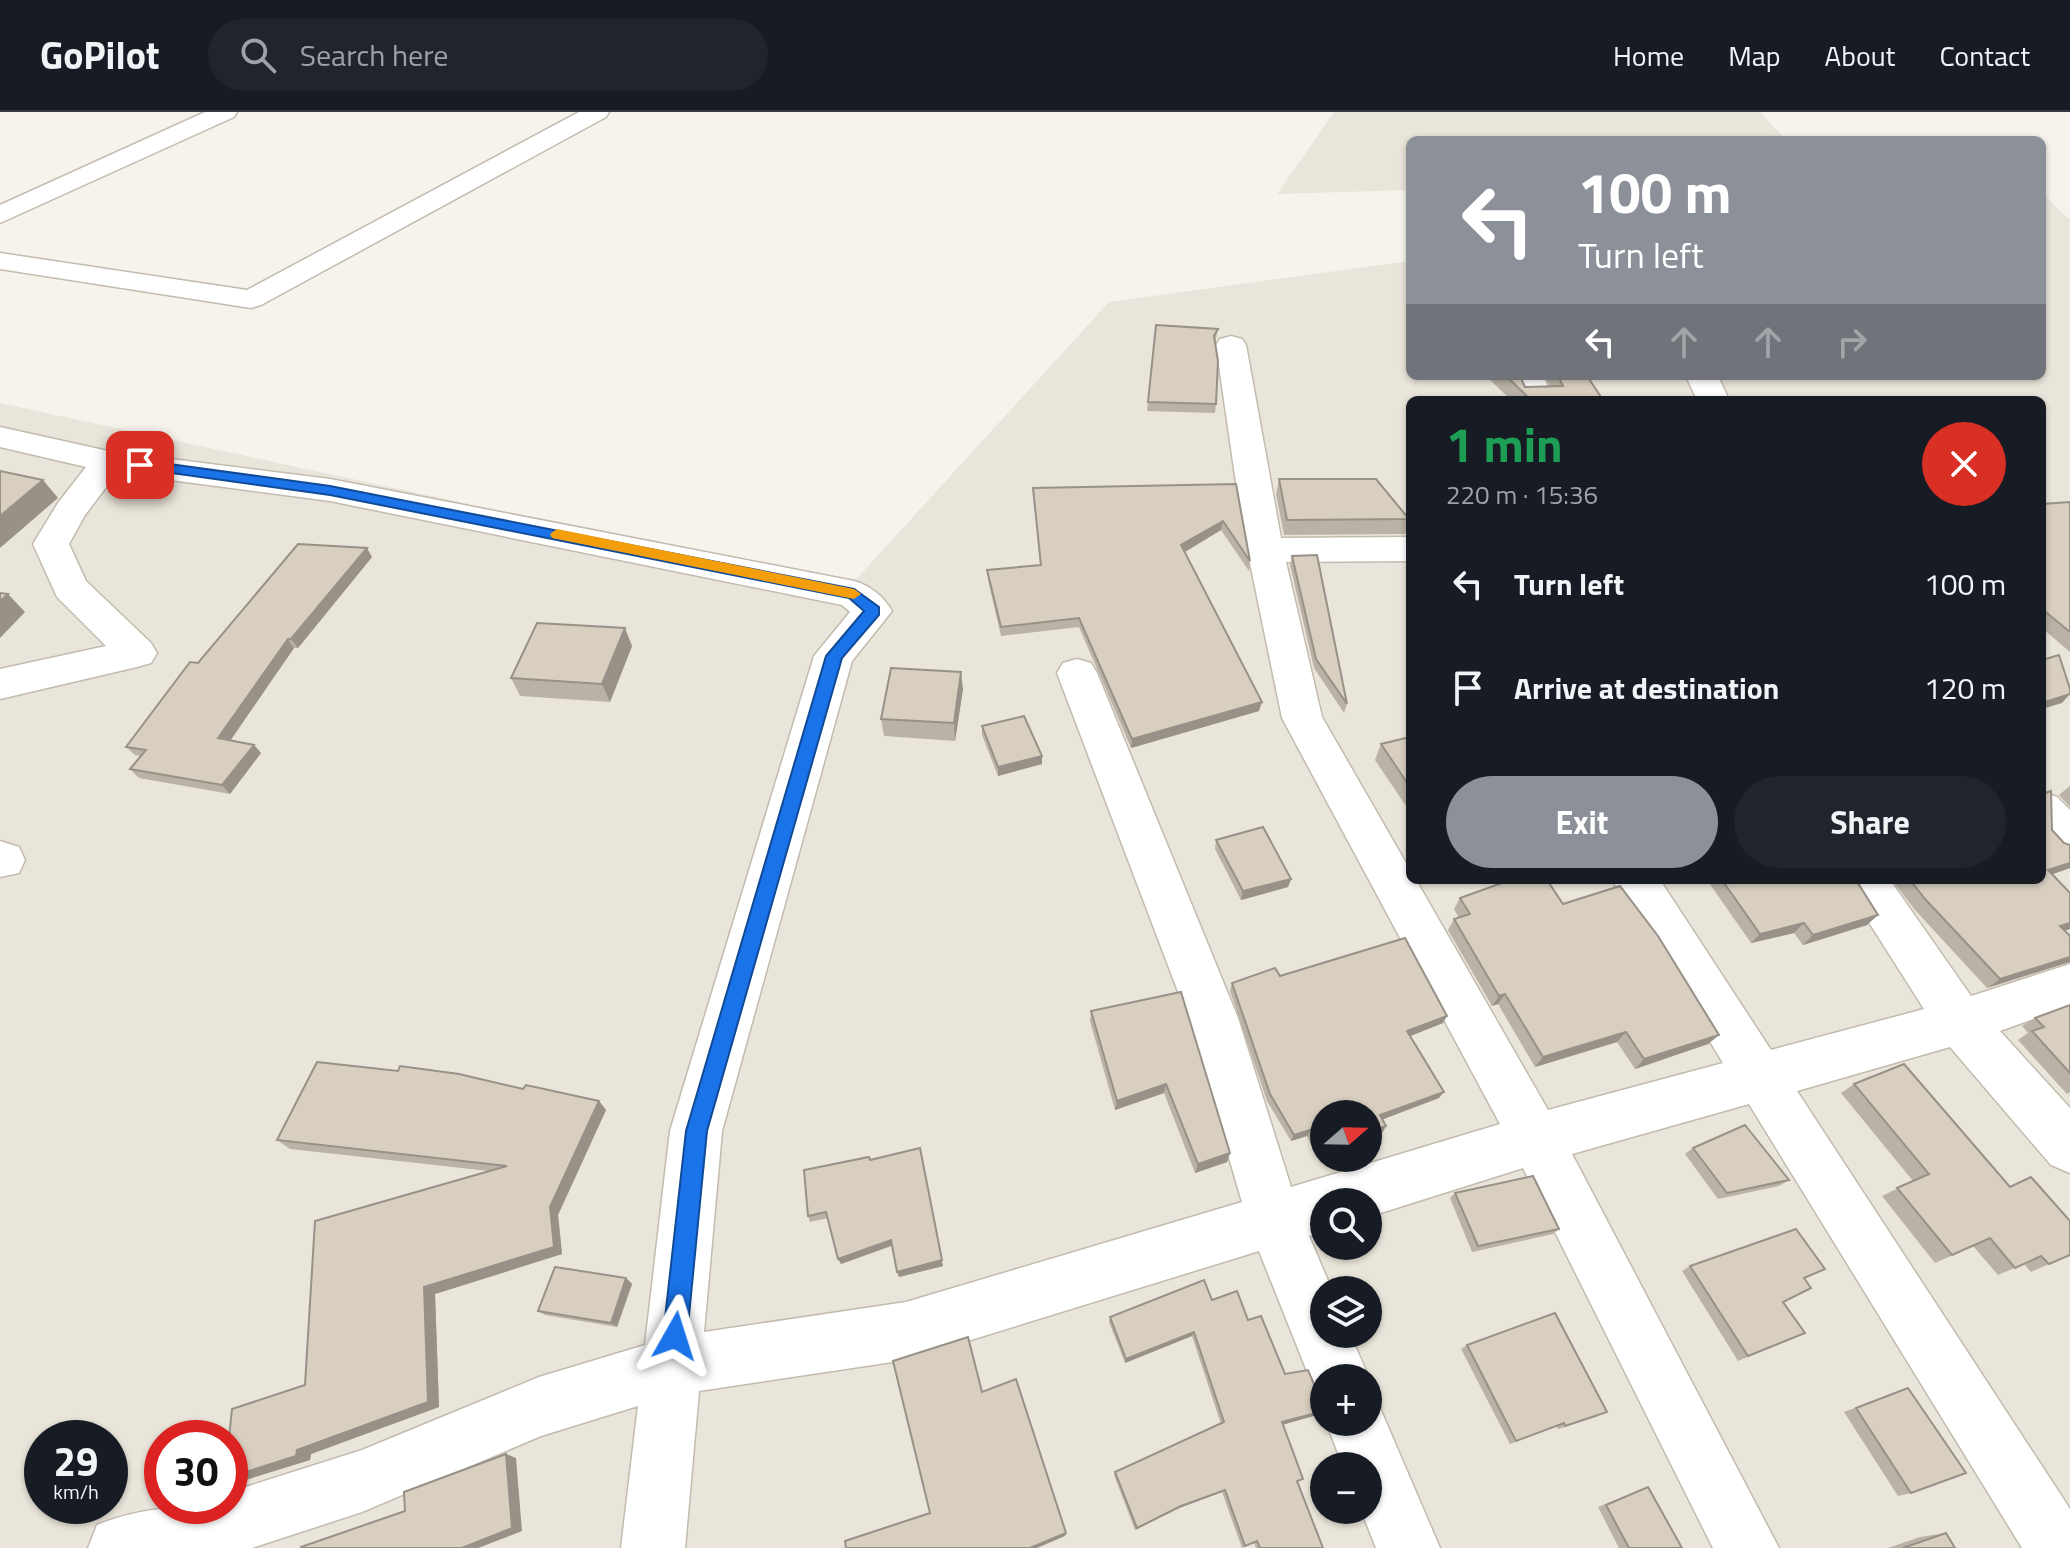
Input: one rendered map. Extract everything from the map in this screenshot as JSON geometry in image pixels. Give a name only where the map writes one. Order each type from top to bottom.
[{"type":"street","points":[[0,215],[225,112]]},
{"type":"street","points":[[0,261],[251,299],[597,112]]},
{"type":"street","points":[[1231,345],[1266,550],[1302,718],[1536,1139],[1747,1548]]},
{"type":"street","points":[[0,437],[108,461],[330,490],[614,545],[854,594],[873,611],[834,656],[696,1131],[653,1548]]},
{"type":"street","points":[[0,684],[137,653],[70,588],[51,544],[70,511],[108,461]]},
{"type":"street","points":[[1266,550],[1406,549]]},
{"type":"street","points":[[1077,673],[1213,1018],[1299,1212],[1336,1364]]},
{"type":"street","points":[[2046,813],[2070,838]]},
{"type":"street","points":[[1638,884],[2058,1548]]},
{"type":"street","points":[[1868,884],[1960,1022],[2070,1147]]},
{"type":"street","points":[[1377,1188],[1536,1139],[1960,1022],[2070,985]]},
{"type":"street","points":[[120,1548],[215,1538],[539,1407],[672,1366],[906,1331],[1299,1212]]},
{"type":"street","points":[[1362,1436],[1408,1548]]},
{"type":"shaded area","points":[[1334,112],[1760,112],[1782,136],[1406,136],[1406,190],[1277,194]]},
{"type":"shaded area","points":[[2046,197],[2070,220],[2070,1548],[0,1548],[0,403],[850,586],[1109,302],[1406,262],[1406,380],[2046,380]]},
{"type":"building","points":[[1156,325],[1218,329],[1214,336],[1218,361],[1216,404],[1148,402]]},
{"type":"building","points":[[1510,380],[1522,380],[1525,387],[1563,386],[1560,380],[1590,380],[1600,396],[1527,396]]},
{"type":"building","points":[[0,471],[43,480],[0,516]]},
{"type":"building","points":[[1279,479],[1376,479],[1406,515],[1406,519],[1287,520]]},
{"type":"building","points":[[1236,484],[1250,561],[1223,521],[1181,545],[1262,702],[1132,739],[1079,618],[1001,627],[987,570],[1041,565],[1033,488]]},
{"type":"building","points":[[2070,502],[2070,632],[2046,612],[2046,504]]},
{"type":"building","points":[[298,544],[367,548],[288,639],[218,738],[254,745],[222,785],[130,769],[146,750],[126,747],[190,662],[198,663]]},
{"type":"building","points":[[1317,555],[1347,704],[1316,659],[1292,556]]},
{"type":"building","points":[[537,623],[625,628],[602,684],[511,678]]},
{"type":"building","points":[[2059,655],[2070,694],[2046,702],[2046,659]]},
{"type":"building","points":[[891,668],[961,672],[954,723],[881,719]]},
{"type":"building","points":[[1024,716],[1042,756],[998,767],[982,726]]},
{"type":"building","points":[[1406,738],[1406,781],[1381,744]]},
{"type":"building","points":[[2051,791],[2052,830],[2070,845],[2070,863],[2048,870],[2070,893],[2070,923],[2060,926],[2070,936],[2070,957],[2000,979],[1913,884],[2046,884],[2046,793]]},
{"type":"building","points":[[1263,827],[1291,879],[1243,891],[1216,840]]},
{"type":"building","points":[[1499,884],[1550,884],[1563,904],[1620,886],[1658,936],[1719,1035],[1644,1059],[1626,1032],[1543,1057],[1505,994],[1499,996],[1454,919],[1470,914],[1460,898]]},
{"type":"building","points":[[1725,884],[1859,884],[1878,915],[1813,935],[1804,923],[1760,934]]},
{"type":"building","points":[[1405,938],[1447,1016],[1407,1031],[1444,1092],[1382,1114],[1382,1100],[1310,1100],[1310,1130],[1294,1135],[1270,1094],[1232,983],[1275,968],[1280,976]]},
{"type":"building","points":[[1181,992],[1230,1153],[1198,1164],[1166,1084],[1117,1101],[1091,1011]]},
{"type":"building","points":[[2070,1005],[2070,1073],[2032,1031],[2044,1027],[2035,1018]]},
{"type":"building","points":[[317,1062],[398,1071],[400,1066],[459,1074],[523,1089],[526,1085],[599,1101],[550,1207],[554,1247],[424,1287],[428,1402],[297,1450],[296,1456],[248,1471],[248,1420],[231,1420],[232,1409],[305,1385],[315,1221],[507,1166],[277,1140]]},
{"type":"building","points":[[1904,1064],[2010,1187],[2031,1177],[2070,1221],[2070,1255],[2049,1264],[2041,1256],[2015,1268],[1990,1238],[1952,1255],[1897,1188],[1929,1174],[1854,1084]]},
{"type":"building","points":[[1745,1125],[1789,1180],[1727,1193],[1693,1148]]},
{"type":"building","points":[[920,1148],[942,1260],[897,1272],[891,1240],[838,1259],[826,1212],[808,1216],[804,1170],[869,1157],[870,1160]]},
{"type":"building","points":[[1533,1176],[1559,1229],[1478,1246],[1455,1193]]},
{"type":"building","points":[[1796,1229],[1825,1269],[1804,1278],[1811,1288],[1783,1302],[1805,1333],[1748,1356],[1690,1266]]},
{"type":"building","points":[[555,1267],[626,1278],[611,1323],[538,1311]]},
{"type":"building","points":[[1204,1280],[1212,1300],[1237,1291],[1248,1320],[1261,1316],[1285,1374],[1308,1370],[1310,1375],[1310,1415],[1282,1422],[1303,1479],[1297,1481],[1310,1514],[1310,1524],[1314,1524],[1323,1548],[1260,1548],[1257,1541],[1245,1546],[1225,1490],[1181,1506],[1137,1528],[1115,1472],[1224,1422],[1194,1332],[1126,1359],[1110,1317]]},
{"type":"building","points":[[1555,1313],[1607,1412],[1565,1426],[1564,1423],[1516,1441],[1467,1345]]},
{"type":"building","points":[[968,1337],[982,1392],[1016,1379],[1066,1533],[1030,1548],[846,1548],[845,1541],[930,1513],[893,1361]]},
{"type":"building","points":[[1908,1388],[1966,1473],[1911,1493],[1856,1408]]},
{"type":"building","points":[[506,1454],[512,1528],[462,1548],[301,1548],[405,1511],[404,1492]]},
{"type":"building","points":[[1648,1487],[1682,1548],[1629,1548],[1606,1505]]},
{"type":"building","points":[[1946,1533],[1955,1548],[1903,1548]]},
{"type":"slow traffic","points":[[557,534],[854,594]]},
{"type":"route","points":[[140,465],[330,490],[657,554],[854,594],[873,611],[834,656],[696,1131],[675,1336]]}]
